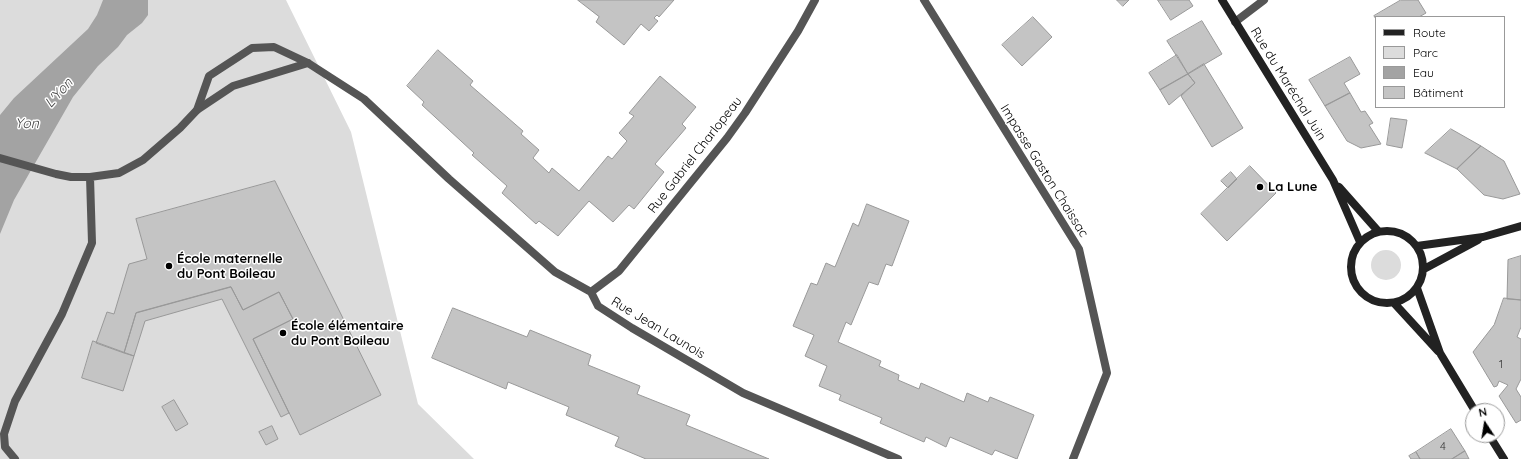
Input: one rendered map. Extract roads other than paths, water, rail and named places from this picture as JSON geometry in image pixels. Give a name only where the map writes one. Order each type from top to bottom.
[{"type":"main road","name":"Rue du Maréchal Juin","points":[[1222,0],[1333,180],[1360,242]]},
{"type":"main road","name":"Rue du Maréchal Juin","points":[[1333,180],[1378,231]]},
{"type":"main road","points":[[1418,246],[1483,237],[1521,226]]},
{"type":"main road","points":[[1389,230],[1400,232],[1410,237],[1418,246],[1423,256],[1424,268],[1422,279],[1417,288],[1411,295],[1394,303],[1383,303],[1372,300],[1362,294],[1355,285],[1351,274],[1351,262],[1354,252],[1360,242],[1368,235],[1378,231],[1389,230]]},
{"type":"main road","points":[[1424,268],[1483,237]]},
{"type":"main road","points":[[1417,288],[1440,353]]},
{"type":"main road","points":[[1394,303],[1440,353],[1470,403]]},
{"type":"main road","points":[[1494,443],[1504,459]]},
{"type":"street","name":"Rue Gabriel Charlopeau","points":[[591,292],[619,271],[727,138],[794,37],[815,0]]},
{"type":"street","name":"Impasse Gaston Chaissac","points":[[924,0],[1079,249],[1107,373],[1073,459]]},
{"type":"street","points":[[1235,22],[1264,0]]},
{"type":"street","name":"Rue Jean Launois","points":[[198,110],[209,76],[252,48],[274,47],[308,63],[364,99],[554,272],[591,292],[598,306],[632,328],[743,393],[898,459]]},
{"type":"street","points":[[0,158],[71,177],[90,177],[119,173],[143,160],[180,128],[198,110],[233,86],[308,63]]},
{"type":"street","points":[[15,459],[5,447],[4,434],[15,401],[62,314],[92,243],[90,177]]},
{"type":"water","name":"Yon","points":[[103,0],[148,0],[148,15],[142,23],[127,35],[118,47],[98,66],[73,97],[14,200],[0,234],[0,115],[14,98],[88,29],[97,15]]},
{"type":"place","name":"La Lune","points":[[1260,187]]},
{"type":"place","name":"École maternelle du Pont Boileau","points":[[169,266]]},
{"type":"place","name":"École élémentaire du Pont Boileau","points":[[283,333]]},
{"type":"water label","name":"L'Yon","points":[[59,93]]}]
